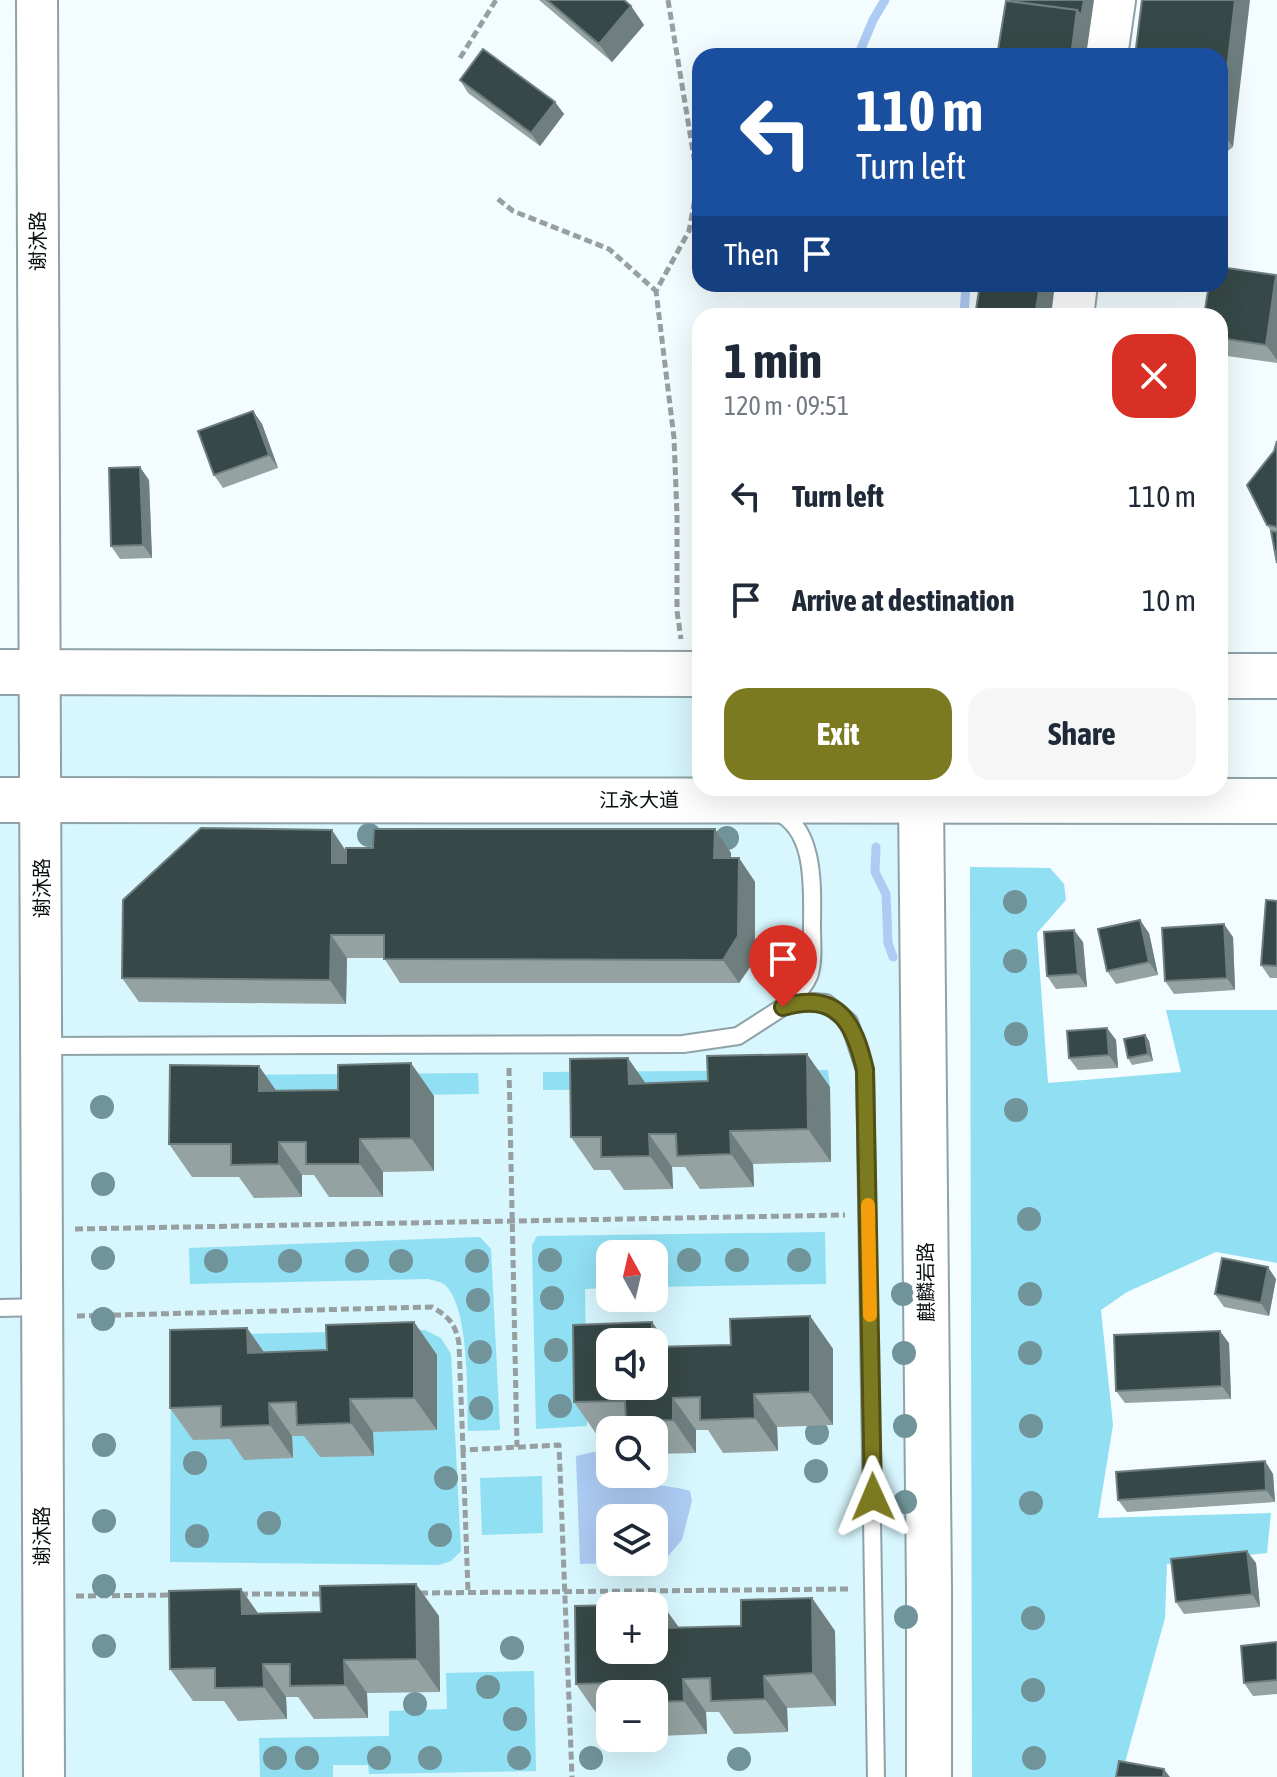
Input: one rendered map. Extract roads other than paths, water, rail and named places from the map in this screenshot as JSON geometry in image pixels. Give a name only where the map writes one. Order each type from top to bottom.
[{"type":"main road","points":[[1106,48],[1113,0]]},
{"type":"main road","points":[[20,672],[692,674]]},
{"type":"main road","points":[[1228,676],[1277,676]]},
{"type":"main road","name":"江永大道","points":[[21,800],[731,800],[858,796]]},
{"type":"main road","name":"麒麟岩路","points":[[921,796],[929,1777]]},
{"type":"main road","name":"江永大道","points":[[1023,796],[1277,801]]},
{"type":"street","name":"谢沐路","points":[[37,0],[20,672],[21,800],[42,1046],[44,1777]]},
{"type":"lane","points":[[42,1046],[683,1044],[738,1036],[783,1007],[801,991],[809,975],[812,881],[806,849],[797,827],[780,812],[731,800]]},
{"type":"lane","points":[[783,1007],[801,1002],[826,1003],[849,1022],[865,1070],[876,1777]]},
{"type":"lane","points":[[0,1308],[42,1312]]},
{"type":"waterway","points":[[861,48],[885,0]]},
{"type":"waterway","points":[[964,308],[966,292]]},
{"type":"waterway","points":[[876,847],[875,872],[886,894],[888,943],[893,957]]}]
